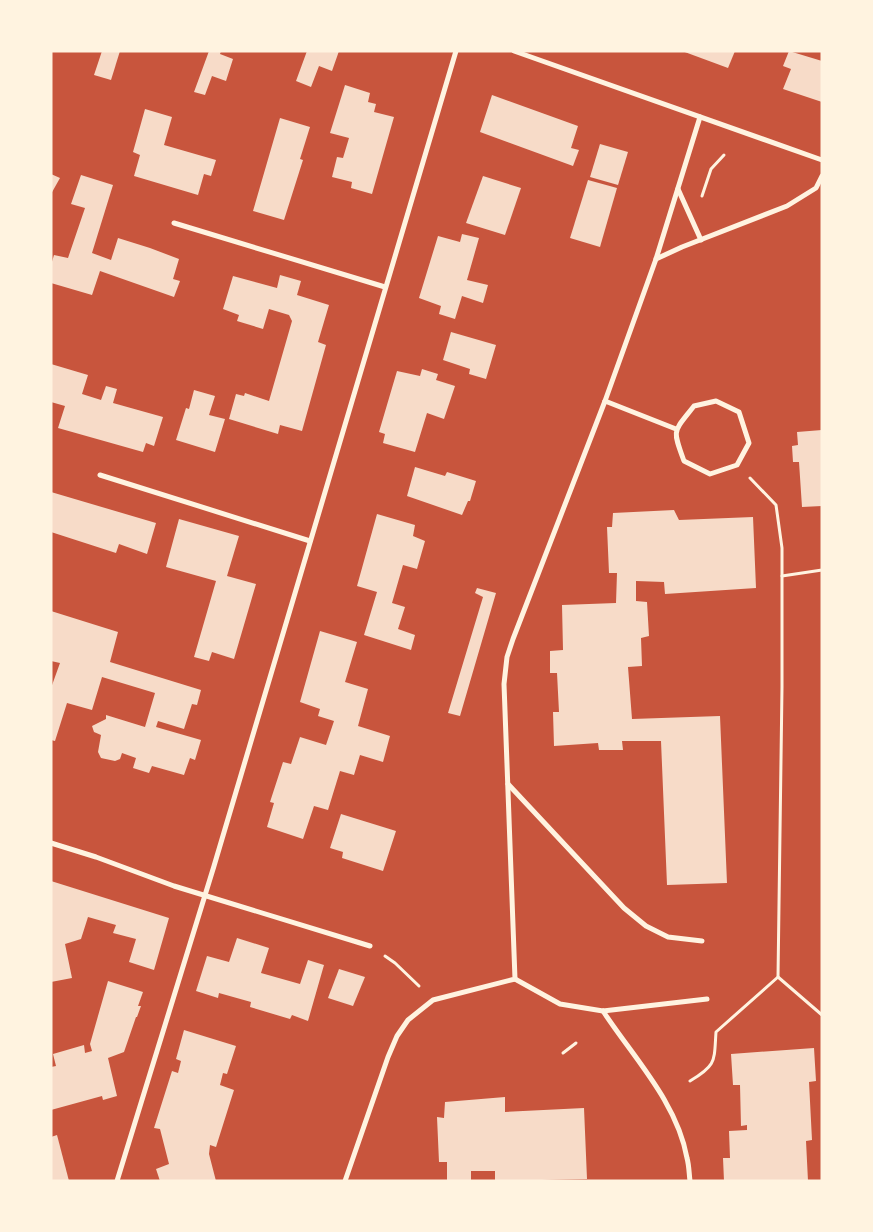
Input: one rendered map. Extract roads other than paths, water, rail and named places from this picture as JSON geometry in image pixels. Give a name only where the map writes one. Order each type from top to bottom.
[{"type":"street","points":[[117,1181],[205,895],[456,51]]},
{"type":"street","points":[[514,51],[822,160]]},
{"type":"street","points":[[515,979],[504,684],[507,657],[605,401],[656,259],[700,118]]},
{"type":"street","points":[[656,259],[787,206],[816,188],[822,176]]},
{"type":"street","points":[[678,189],[702,240]]},
{"type":"street","points":[[174,223],[385,287]]},
{"type":"street","points":[[605,401],[676,429]]},
{"type":"street","points":[[716,401],[739,412],[749,443],[737,465],[710,474],[684,461],[676,438],[676,429],[694,406],[716,401]]},
{"type":"street","points":[[100,475],[310,540]]},
{"type":"street","points":[[507,784],[624,908],[646,926],[668,937],[702,941]]},
{"type":"street","points":[[51,843],[96,857],[174,886],[370,946]]},
{"type":"street","points":[[345,1181],[397,1036],[408,1020],[433,1000],[515,979],[560,1004],[603,1011],[707,999]]},
{"type":"street","points":[[603,1011],[659,1092],[678,1127],[687,1157],[690,1181]]}]
